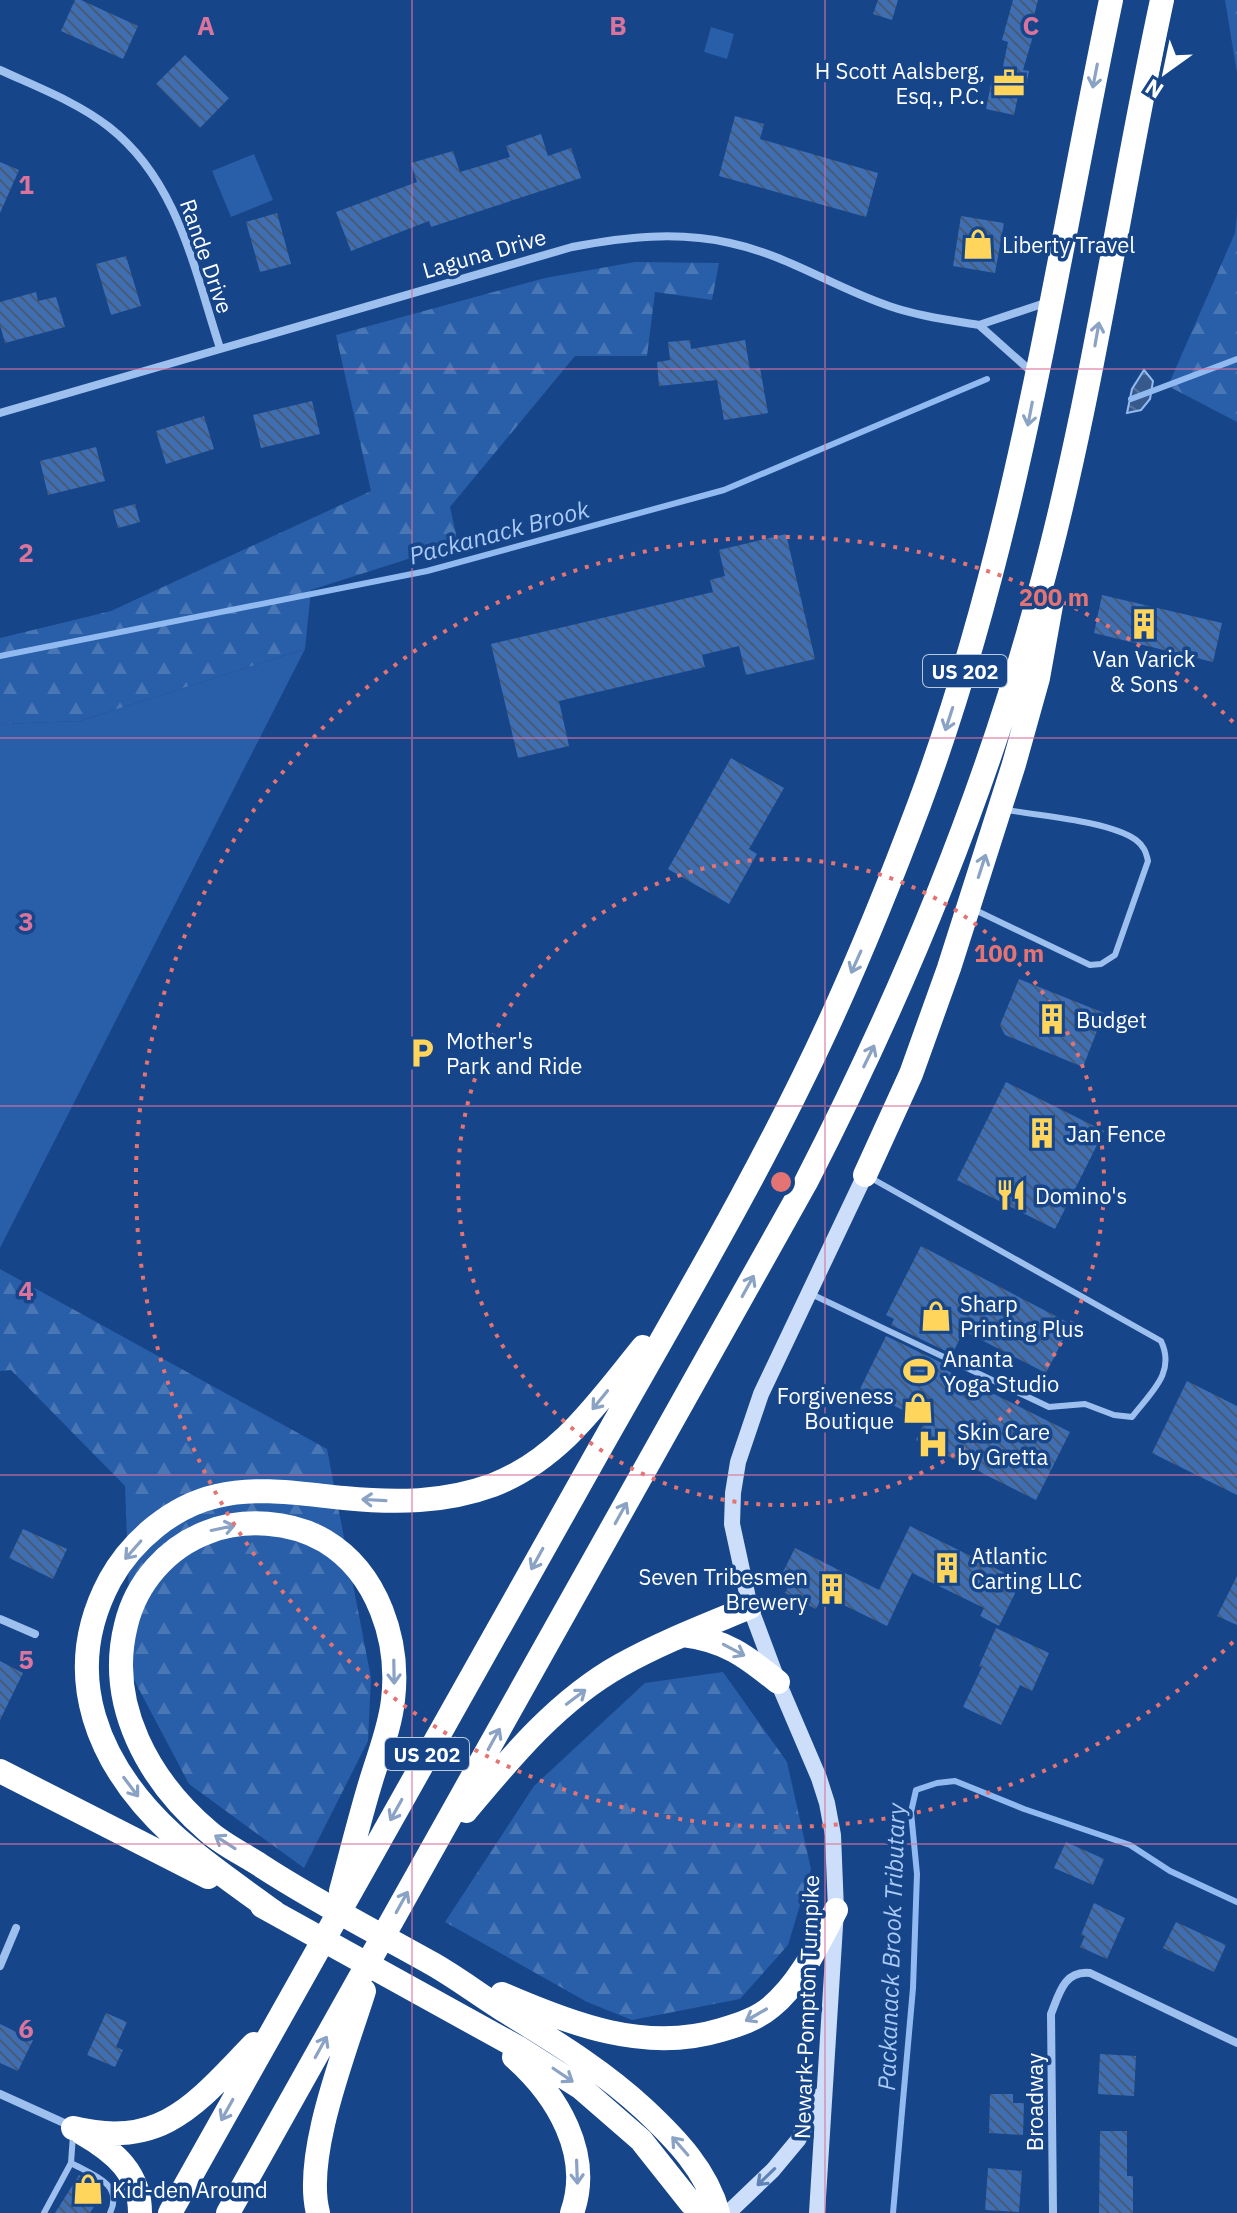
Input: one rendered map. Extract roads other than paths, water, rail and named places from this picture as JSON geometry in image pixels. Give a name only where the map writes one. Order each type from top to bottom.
[{"type":"highway","name":"US 202","points":[[170,2213],[685,1296],[798,1087],[892,877],[946,729],[1007,516],[1038,377],[1111,0]]},
{"type":"highway","name":"US 202","points":[[228,2213],[806,1182],[877,1040],[938,895],[993,747],[1034,613],[1076,443],[1162,0]]},
{"type":"highway","points":[[865,1175],[911,1074],[1000,809],[1038,678],[1052,602],[1058,520]]},
{"type":"highway","points":[[274,1912],[172,1834],[136,1794],[107,1751],[90,1707],[86,1662],[98,1606],[116,1570],[132,1549],[161,1522],[179,1510],[217,1496],[264,1491],[408,1502],[453,1497],[498,1483],[541,1461],[563,1442],[685,1296]]},
{"type":"highway","points":[[332,1924],[393,1704],[393,1657],[384,1618],[365,1578],[335,1547],[316,1535],[282,1525],[245,1524],[211,1530],[191,1539],[165,1558],[143,1584],[131,1606],[123,1638],[120,1673],[122,1697],[136,1739],[165,1787],[210,1833],[290,1884],[437,1966],[595,2067],[627,2093],[688,2155],[712,2189],[718,2213]]},
{"type":"highway","points":[[428,1856],[517,1750],[568,1702],[619,1666],[750,1607]]},
{"type":"highway","points":[[683,1635],[710,1638],[743,1654],[778,1682]]},
{"type":"highway","points":[[0,1771],[274,1912],[517,2047],[580,2087],[641,2140],[691,2203],[707,2213]]},
{"type":"highway","points":[[437,1966],[539,2010],[594,2028],[655,2040],[697,2038],[738,2025],[772,2006],[797,1978],[836,1910]]},
{"type":"highway","points":[[318,2213],[314,2197],[318,2142],[377,1948]]},
{"type":"highway","points":[[422,1995],[499,2044],[544,2086],[561,2113],[576,2153],[577,2190],[572,2213]]},
{"type":"highway","points":[[73,2128],[98,2134],[123,2134],[148,2129],[174,2118],[198,2102],[277,2022]]},
{"type":"highway","points":[[73,2128],[122,2162],[133,2177],[139,2194],[140,2213]]},
{"type":"main road","name":"Newark-Pompton Turnpike","points":[[817,2213],[836,1910],[833,1835],[819,1778],[750,1607],[732,1524],[733,1493],[738,1462],[761,1394],[865,1175]]},
{"type":"main road","points":[[728,2213],[773,2170],[798,2140],[824,2090]]},
{"type":"street","name":"Rande Drive","points":[[0,70],[78,106],[107,126],[149,168],[168,198],[183,233],[220,348]]},
{"type":"street","name":"Laguna Drive","points":[[0,413],[572,247],[617,238],[661,235],[731,243],[771,254],[888,306],[979,325],[1053,301]]},
{"type":"street","points":[[979,325],[1038,377]]},
{"type":"street","points":[[0,1619],[35,1634]]},
{"type":"street","points":[[0,1966],[16,1928]]},
{"type":"street","name":"Broadway","points":[[1053,2213],[1051,2014],[1059,1993],[1070,1977],[1081,1972],[1090,1973],[1237,2043]]},
{"type":"street","points":[[0,2094],[73,2128]]},
{"type":"lane","points":[[969,907],[1090,965],[1096,965],[1115,955],[1148,861],[1146,850],[1137,841],[1112,830],[1000,809]]},
{"type":"lane","points":[[809,1293],[1049,1407],[1085,1404],[1114,1415],[1132,1417],[1166,1371],[1168,1356],[1161,1341],[865,1175]]},
{"type":"lane","points":[[44,2213],[71,2163],[73,2128]]},
{"type":"lane","points":[[71,2163],[108,2184],[115,2202],[110,2213]]},
{"type":"water","points":[[1144,370],[1153,381],[1150,399],[1141,410],[1127,413],[1132,389]]},
{"type":"waterway","name":"Packanack Brook","points":[[1131,399],[1237,359]]},
{"type":"waterway","name":"Packanack Brook","points":[[0,656],[427,571],[724,490],[987,379]]},
{"type":"waterway","name":"Packanack Brook Tributary","points":[[893,2213],[913,1988],[917,1874],[911,1812],[916,1790],[955,1781],[1024,1809],[1130,1845],[1170,1871],[1237,1902]]},
{"type":"place","name":"H Scott Aalsberg, Esq., P.C.","points":[[1009,83]]},
{"type":"place","name":"Liberty Travel","points":[[978,244]]},
{"type":"place","name":"Van Varick & Sons","points":[[1144,624]]},
{"type":"place","name":"Budget","points":[[1052,1019]]},
{"type":"place","name":"Mother's Park and Ride","points":[[422,1053]]},
{"type":"place","name":"Jan Fence","points":[[1042,1133]]},
{"type":"place","name":"Domino's","points":[[1011,1195]]},
{"type":"place","name":"Sharp Printing Plus","points":[[936,1316]]},
{"type":"place","name":"Ananta Yoga Studio","points":[[919,1371]]},
{"type":"place","name":"Forgiveness Boutique","points":[[918,1408]]},
{"type":"place","name":"Skin Care by Gretta","points":[[933,1444]]},
{"type":"place","name":"Atlantic Carting LLC","points":[[947,1568]]},
{"type":"place","name":"Seven Tribesmen Brewery","points":[[832,1589]]},
{"type":"place","name":"Kid-den Around","points":[[88,2189]]}]
